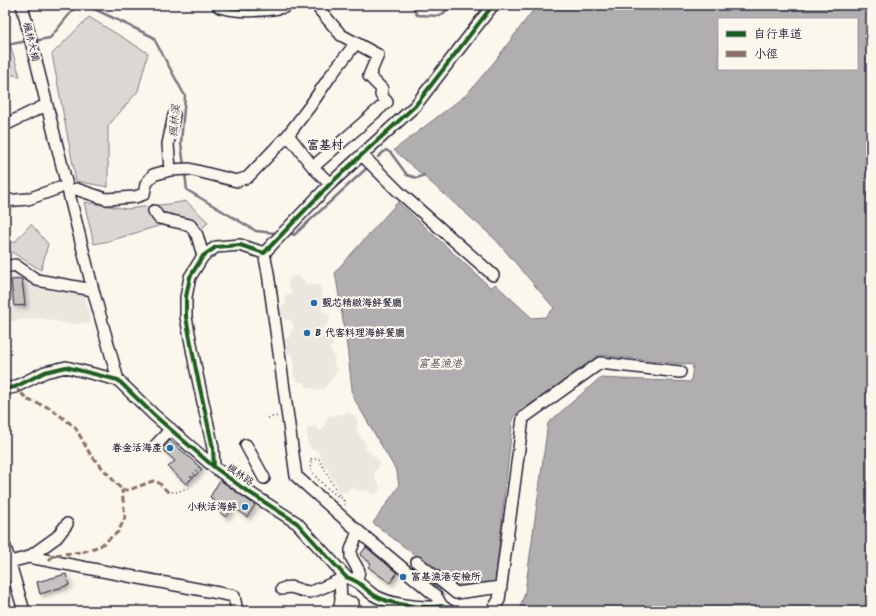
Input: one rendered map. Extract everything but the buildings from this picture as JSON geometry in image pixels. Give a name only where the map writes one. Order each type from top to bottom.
[{"type":"main road","points":[[220,5],[243,9],[270,8],[285,5]]},
{"type":"street","name":"楓林大橋","points":[[22,5],[93,290],[118,380]]},
{"type":"street","points":[[264,253],[330,184],[415,106],[493,5]]},
{"type":"street","points":[[313,167],[388,102],[381,95],[382,89],[369,76],[378,55],[341,36],[319,8]]},
{"type":"street","points":[[76,189],[106,199],[135,197],[144,194],[146,184],[153,175],[170,170],[189,169],[237,181],[248,177],[288,135],[356,43]]},
{"type":"street","points":[[5,125],[46,105]]},
{"type":"street","points":[[170,170],[168,144],[174,115]]},
{"type":"street","points":[[288,135],[313,167],[330,184]]},
{"type":"street","points":[[362,155],[398,191],[493,275]]},
{"type":"street","points":[[5,201],[28,199],[60,188]]},
{"type":"street","points":[[154,211],[159,218],[190,225],[197,235],[203,256]]},
{"type":"street","points":[[210,463],[213,448],[186,317],[186,297],[190,278],[203,256],[216,247],[240,245],[264,253]]},
{"type":"street","points":[[264,253],[296,476],[358,531],[436,596],[445,609]]},
{"type":"street","points":[[5,267],[15,266],[37,280],[93,290]]},
{"type":"street","points":[[492,611],[499,600],[523,418],[600,363],[680,372]]},
{"type":"street","points":[[5,389],[22,384],[45,372],[66,367],[118,380]]},
{"type":"street","name":"楓林路","points":[[118,380],[154,415],[210,463],[244,489],[297,523],[348,579],[373,594],[394,604],[445,609]]},
{"type":"street","points":[[155,446],[170,429]]},
{"type":"street","points":[[246,445],[264,478]]},
{"type":"street","points":[[10,562],[29,557],[57,537],[67,524]]},
{"type":"street","points":[[282,590],[286,587],[294,587],[310,592],[348,579],[359,571],[351,557],[351,550],[358,531]]},
{"type":"street","points":[[5,546],[24,611]]},
{"type":"street","points":[[29,557],[234,596],[237,611]]},
{"type":"street","points":[[417,562],[456,592],[501,587]]},
{"type":"street","points":[[340,606],[348,579]]},
{"type":"street","points":[[340,606],[352,603],[353,611]]},
{"type":"path","points":[[344,500],[330,491],[314,474],[310,468],[311,459],[319,459],[337,492],[344,500],[348,522]]},
{"type":"path","points":[[168,492],[176,492],[188,488],[190,478],[210,463]]},
{"type":"shaded area","points":[[89,17],[148,53],[138,91],[108,126],[108,187],[76,181],[52,54]]},
{"type":"shaded area","points":[[5,29],[20,76],[5,74]]},
{"type":"shaded area","points":[[186,201],[208,222],[200,231],[168,223],[109,241],[94,244],[84,202],[127,209]]},
{"type":"shaded area","points":[[31,224],[48,244],[41,270],[5,248],[5,235],[14,243]]},
{"type":"shaded area","points":[[17,274],[39,288],[85,295],[91,323],[70,324],[39,318],[5,322],[5,276]]},
{"type":"shaded area","name":"B 代客料理海鮮餐廳","points":[[293,276],[298,276],[303,279],[307,285],[319,286],[322,290],[321,295],[325,304],[322,308],[323,312],[328,313],[330,318],[328,324],[325,325],[321,331],[325,335],[331,336],[333,340],[333,344],[330,349],[335,357],[334,365],[337,368],[336,373],[324,389],[316,390],[307,387],[304,382],[298,382],[294,377],[293,354],[288,354],[284,351],[282,342],[285,338],[290,337],[290,331],[294,327],[291,320],[285,320],[280,314],[281,307],[287,303],[285,296],[292,292],[288,286],[288,283],[289,279]]},
{"type":"shaded area","points":[[349,413],[355,416],[358,421],[356,427],[360,437],[365,442],[366,449],[379,461],[378,469],[374,472],[380,488],[377,494],[372,494],[368,491],[356,490],[352,487],[346,492],[340,492],[317,450],[312,450],[308,445],[308,428],[315,426],[319,430],[323,430],[328,416]]},
{"type":"water","name":"富基漁港","points":[[537,5],[871,5],[871,611],[519,611],[525,592],[548,423],[600,378],[691,382],[693,365],[599,355],[513,417],[495,583],[457,587],[373,523],[399,486],[397,472],[353,397],[346,339],[335,272],[398,202],[491,288],[495,284],[532,318],[545,317],[554,308],[495,239],[394,150],[466,95],[495,61]]},
{"type":"waterway","name":"楓林溪","points":[[33,41],[50,38],[77,5]]},
{"type":"waterway","name":"楓林溪","points":[[86,5],[153,37],[185,96],[181,143],[184,166]]},
{"type":"waterway","points":[[412,5],[417,15],[440,16],[453,5]]},
{"type":"waterway","name":"楓林溪","points":[[5,45],[28,41]]},
{"type":"waterway","name":"楓林溪","points":[[378,157],[386,150],[391,153],[407,175],[417,178],[424,175]]},
{"type":"waterway","name":"楓林溪","points":[[292,234],[294,235],[368,167]]},
{"type":"waterway","name":"楓林溪","points":[[185,173],[187,190],[256,231],[275,233]]},
{"type":"marked path","points":[[15,387],[28,400],[50,408],[75,427],[90,454],[122,490],[129,490],[153,481],[159,483],[168,492]]},
{"type":"marked path","points":[[49,560],[54,555],[82,552],[100,546],[118,532],[125,518],[122,490]]},
{"type":"cycle path","points":[[220,5],[252,9],[285,5]]},
{"type":"cycle path","points":[[214,467],[213,448],[186,317],[186,297],[190,277],[203,256],[216,247],[240,245],[264,253],[330,184],[415,106],[493,5]]},
{"type":"cycle path","points":[[5,389],[15,387],[45,372],[66,367],[118,380],[154,415],[214,467],[244,489],[297,523],[346,577],[357,582],[372,594],[387,601],[425,607],[442,606]]},
{"type":"place","name":"覲芯精緻海鮮餐廳","points":[[314,303]]},
{"type":"place","name":"B 代客料理海鮮餐廳","points":[[307,333]]},
{"type":"place","name":"春金活海產","points":[[170,448]]},
{"type":"place","name":"小秋活海鮮","points":[[245,507]]},
{"type":"place","name":"富基漁港安檢所","points":[[403,577]]},
{"type":"district","name":"富基村","points":[[325,145]]}]
